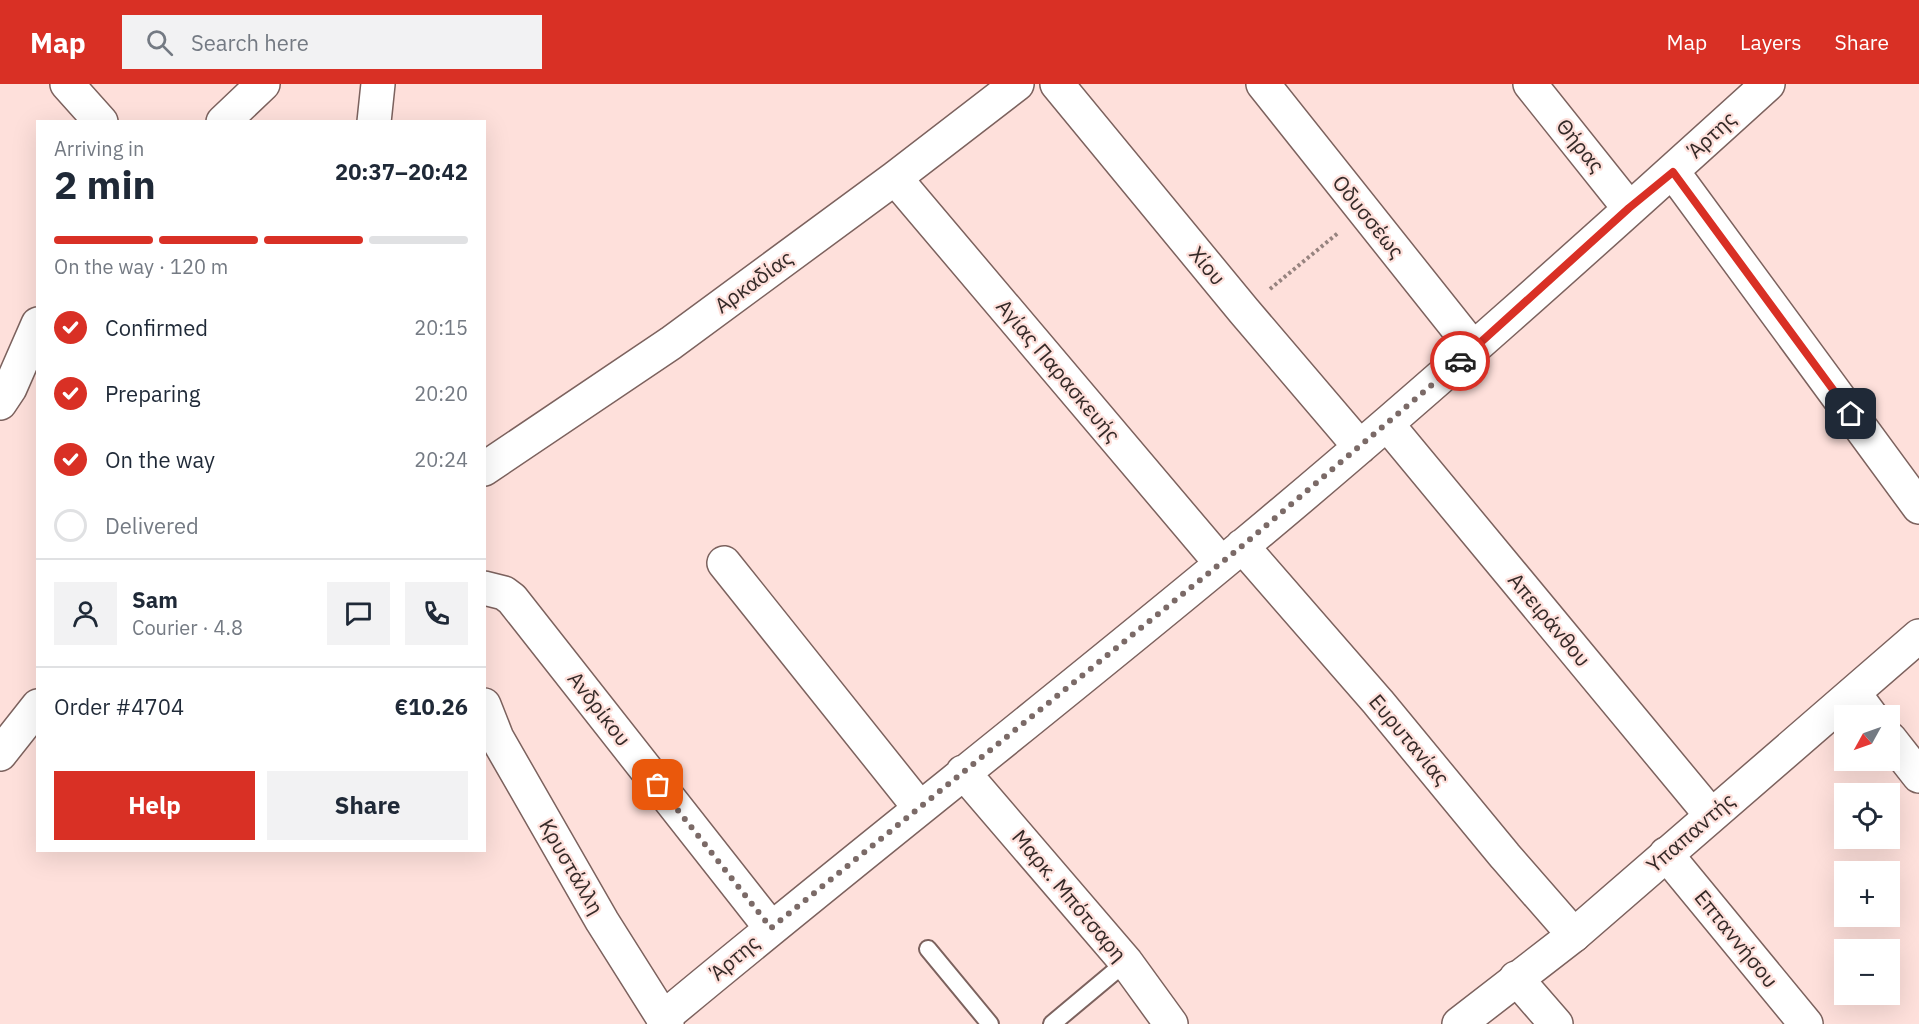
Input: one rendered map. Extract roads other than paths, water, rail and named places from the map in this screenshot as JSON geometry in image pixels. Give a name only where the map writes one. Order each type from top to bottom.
[{"type":"street","points":[[67,84],[99,120]]},
{"type":"street","points":[[374,120],[378,84]]},
{"type":"street","name":"Αρκαδίας","points":[[486,468],[671,343],[895,178],[1017,84]]},
{"type":"street","name":"Χίου","points":[[1057,84],[1360,447]]},
{"type":"street","name":"Οδυσσέως","points":[[1263,84],[1474,349]]},
{"type":"street","name":"Θήρας","points":[[1530,84],[1629,208]]},
{"type":"street","name":"Άρτης","points":[[665,1021],[771,928],[1232,555],[1387,424],[1474,349],[1629,208],[1673,172],[1751,89]]},
{"type":"street","points":[[1673,172],[1919,507]]},
{"type":"street","name":"Αγίας Παρασκευής","points":[[895,178],[1232,555]]},
{"type":"street","points":[[0,403],[10,388],[36,329]]},
{"type":"street","name":"Απειράνθου","points":[[1387,424],[1711,815]]},
{"type":"street","name":"Ευρυτανίας","points":[[1232,555],[1378,702],[1505,856],[1574,935]]},
{"type":"street","points":[[724,563],[920,807]]},
{"type":"street","name":"Ανδρίκου","points":[[486,588],[504,593],[512,599],[771,928]]},
{"type":"street","name":"Υπαπαντής","points":[[1459,1024],[1574,935],[1711,815],[1863,704],[1919,636]]},
{"type":"street","points":[[0,754],[36,709]]},
{"type":"street","name":"Κρυστάλλη","points":[[486,710],[497,738],[602,921],[665,1021]]},
{"type":"street","points":[[1900,752],[1919,776]]},
{"type":"street","name":"Μαρκ. Μπότσαρη","points":[[963,772],[1126,962],[1171,1024]]},
{"type":"street","name":"Επταννήσου","points":[[1666,854],[1806,1024]]},
{"type":"street","points":[[1516,978],[1556,1024]]},
{"type":"lane","points":[[928,949],[990,1024]]},
{"type":"lane","points":[[1052,1024],[1126,962]]}]
